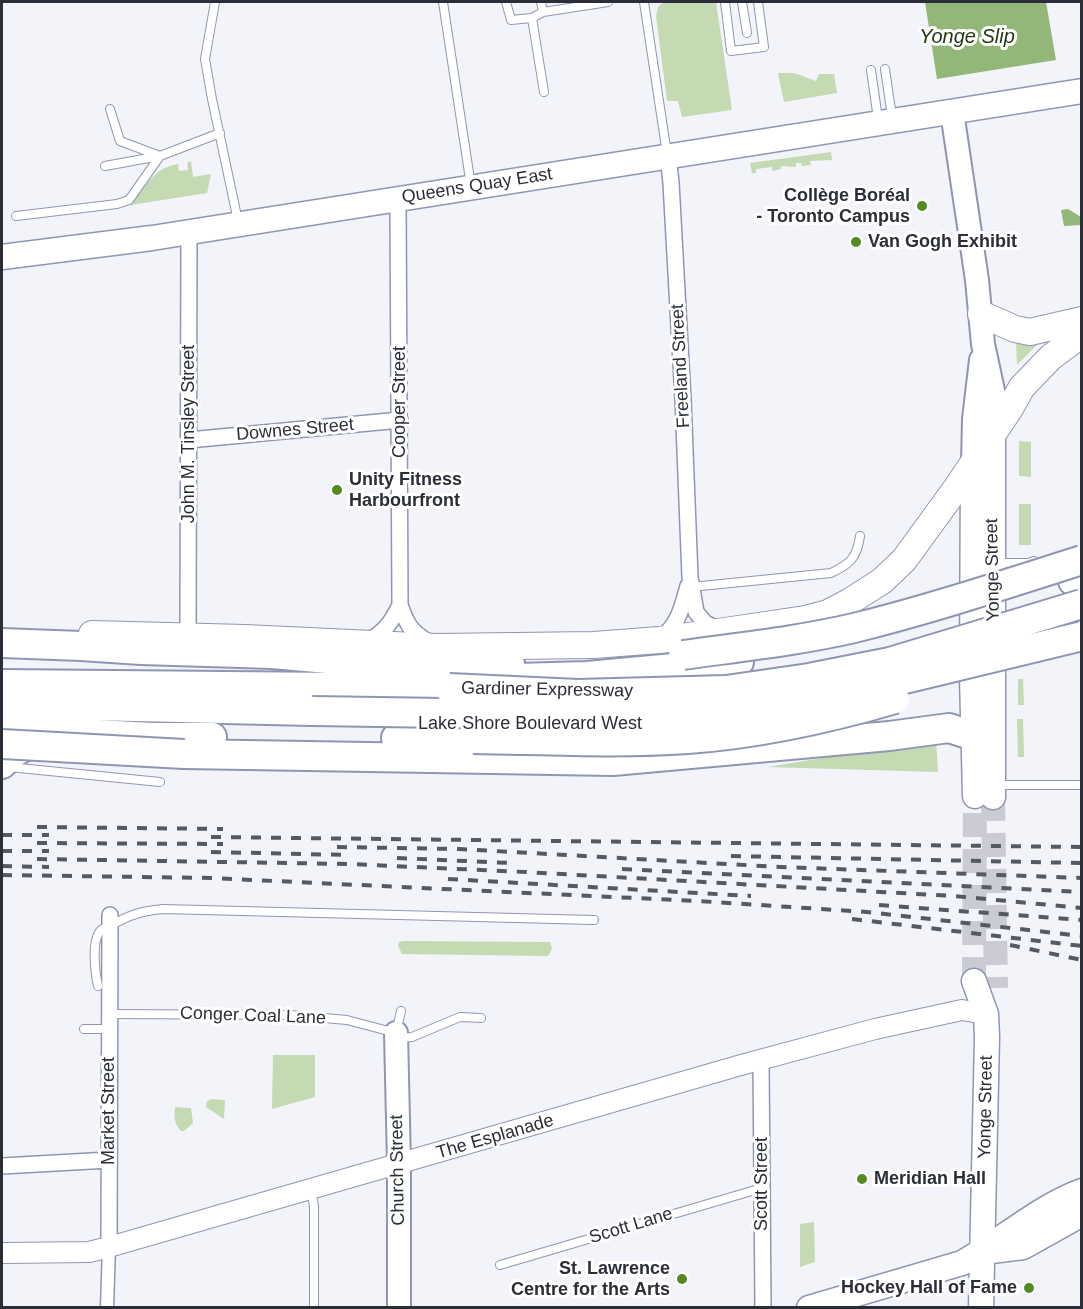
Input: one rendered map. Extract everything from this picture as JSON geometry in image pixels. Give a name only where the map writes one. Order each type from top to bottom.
[{"type":"highway","points":[[981,314],[1008,327],[1030,332],[1082,320]]},
{"type":"highway","points":[[2,632],[188,636],[436,647],[594,645],[659,640],[725,631],[806,619],[828,613],[882,581],[904,560],[920,541],[1031,376],[1051,357],[1082,334]]},
{"type":"highway","points":[[2,643],[272,654],[385,663],[485,665],[601,662],[683,655],[779,642],[852,628],[930,608],[1082,560]]},
{"type":"highway","points":[[449,688],[518,678],[587,676],[739,663],[838,645],[933,624],[1082,578]]},
{"type":"highway","name":"Gardiner Expressway","points":[[2,684],[449,688],[578,693],[726,690],[809,678],[890,662],[1082,604]]},
{"type":"highway","name":"Lake Shore Boulevard West","points":[[2,719],[638,726],[725,712],[837,687],[983,650],[1082,620]]},
{"type":"highway","points":[[2,724],[54,732],[153,737],[473,738],[594,742],[688,739],[776,728],[848,713],[921,692],[1082,637]]},
{"type":"highway","name":"Gardiner Expressway","points":[[2,704],[578,715],[723,712],[868,688],[1082,637]]},
{"type":"highway","points":[[2,665],[141,650]]},
{"type":"highway","points":[[437,758],[523,748],[638,726]]},
{"type":"highway","points":[[2,744],[184,754],[613,761],[950,728],[974,736]]},
{"type":"highway","points":[[2,766],[13,753],[32,741],[54,732]]},
{"type":"main road","name":"Queens Quay East","points":[[2,257],[189,232],[668,155],[1082,92]]},
{"type":"main road","name":"Yonge Street","points":[[952,112],[981,314],[983,344],[995,400],[993,563],[974,736],[987,793]]},
{"type":"main road","name":"Yonge Street","points":[[983,344],[974,419],[973,464],[983,650],[987,793]]},
{"type":"main road","name":"Yonge Street","points":[[981,1308],[987,1119],[985,985]]},
{"type":"main road","name":"Church Street","points":[[398,1028],[399,1308]]},
{"type":"main road","points":[[809,1308],[962,1263],[982,1252],[1023,1247],[1079,1207]]},
{"type":"street","name":"Freeland Street","points":[[668,155],[683,399],[690,582],[694,605],[700,618],[712,627],[725,631]]},
{"type":"street","name":"Cooper Street","points":[[398,200],[400,605],[408,625],[416,635],[436,647]]},
{"type":"street","name":"John M. Tinsley Street","points":[[188,636],[189,232]]},
{"type":"street","name":"Downes Street","points":[[189,440],[400,420]]},
{"type":"street","name":"Freeland Street","points":[[659,640],[674,627],[679,618],[690,582]]},
{"type":"street","points":[[360,644],[378,636],[392,622],[400,605]]},
{"type":"street","name":"Market Street","points":[[107,1308],[110,921]]},
{"type":"street","name":"The Esplanade","points":[[2,1253],[89,1252],[875,1029],[962,1010],[986,1014]]},
{"type":"street","name":"Scott Street","points":[[762,1061],[763,1308]]},
{"type":"street","points":[[2,1166],[109,1160]]},
{"type":"lane","points":[[215,2],[205,59],[239,224]]},
{"type":"lane","points":[[443,2],[471,187]]},
{"type":"lane","points":[[506,2],[511,20],[532,18],[543,12],[608,2]]},
{"type":"lane","points":[[541,2],[543,12]]},
{"type":"lane","points":[[644,2],[668,155]]},
{"type":"lane","points":[[725,2],[731,51],[764,47],[758,2]]},
{"type":"lane","points":[[742,2],[747,33]]},
{"type":"lane","points":[[532,18],[544,92]]},
{"type":"lane","points":[[885,69],[886,122]]},
{"type":"lane","points":[[871,70],[886,122]]},
{"type":"lane","points":[[111,109],[120,141],[160,156]]},
{"type":"lane","points":[[105,166],[160,156],[220,133]]},
{"type":"lane","points":[[16,216],[117,204],[129,200],[160,156]]},
{"type":"lane","points":[[690,582],[831,573],[847,565],[858,550],[860,536]]},
{"type":"lane","points":[[993,563],[1028,563],[1038,560]]},
{"type":"lane","points":[[2,766],[160,782]]},
{"type":"lane","points":[[987,793],[1082,785]]},
{"type":"lane","points":[[98,986],[95,954],[101,930],[110,921],[146,910],[594,920]]},
{"type":"lane","name":"Conger Coal Lane","points":[[84,1029],[109,1021],[290,1016],[347,1020],[398,1028]]},
{"type":"lane","points":[[398,1028],[412,1037],[460,1017],[481,1018]]},
{"type":"lane","name":"Scott Lane","points":[[500,1265],[762,1188]]},
{"type":"lane","points":[[311,1189],[314,1206],[314,1308]]},
{"type":"shaded area","points":[[663,2],[716,2],[732,110],[682,117],[678,101],[667,101],[656,16],[658,7]]},
{"type":"shaded area","points":[[778,73],[794,73],[816,81],[819,74],[834,74],[837,93],[784,102]]},
{"type":"shaded area","points":[[831,152],[832,160],[810,161],[811,165],[802,166],[801,163],[796,163],[796,167],[781,166],[781,169],[772,171],[772,167],[756,169],[756,173],[752,173],[750,163]]},
{"type":"shaded area","points":[[191,161],[193,177],[211,174],[207,193],[131,205],[156,174],[169,166],[178,164],[179,171],[188,170],[187,163]]},
{"type":"shaded area","points":[[1044,338],[1017,365],[1016,342]]},
{"type":"shaded area","points":[[1019,441],[1031,442],[1031,477],[1019,476]]},
{"type":"shaded area","points":[[1019,504],[1031,504],[1031,545],[1019,545]]},
{"type":"shaded area","points":[[1018,679],[1023,679],[1024,705],[1018,705]]},
{"type":"shaded area","points":[[1017,719],[1023,719],[1024,757],[1018,757]]},
{"type":"shaded area","points":[[936,740],[938,772],[767,767]]},
{"type":"shaded area","points":[[399,942],[550,942],[552,949],[548,956],[402,954],[398,946]]},
{"type":"shaded area","points":[[273,1055],[315,1055],[315,1097],[272,1109]]},
{"type":"shaded area","points":[[225,1100],[224,1119],[206,1107],[207,1101]]},
{"type":"shaded area","points":[[175,1107],[191,1108],[193,1123],[184,1131],[181,1131],[176,1123]]},
{"type":"shaded area","points":[[814,1222],[815,1262],[800,1267],[800,1224]]},
{"type":"water","name":"Yonge Slip","points":[[925,2],[1046,2],[1056,60],[937,79]]},
{"type":"water","points":[[1068,209],[1081,217],[1081,225],[1064,226],[1061,210]]},
{"type":"tunnel","points":[[974,981],[975,796]]},
{"type":"tunnel","points":[[993,797],[996,988]]},
{"type":"railway","points":[[37,827],[223,829]]},
{"type":"railway","points":[[2,835],[49,835]]},
{"type":"railway","points":[[211,837],[1082,847]]},
{"type":"railway","points":[[37,843],[223,844]]},
{"type":"railway","points":[[337,847],[459,849],[780,867],[1082,878]]},
{"type":"railway","points":[[2,851],[49,851]]},
{"type":"railway","points":[[211,852],[349,855]]},
{"type":"railway","points":[[731,856],[1082,863]]},
{"type":"railway","points":[[397,858],[511,863]]},
{"type":"railway","points":[[37,859],[349,864],[525,872],[954,896],[1082,908]]},
{"type":"railway","points":[[2,866],[49,867]]},
{"type":"railway","points":[[622,869],[1082,892]]},
{"type":"railway","points":[[2,875],[211,878],[698,901],[867,912],[1082,936]]},
{"type":"railway","points":[[448,879],[751,896]]},
{"type":"railway","points":[[879,905],[1082,920]]},
{"type":"railway","points":[[852,919],[1082,946]]},
{"type":"railway","points":[[1010,945],[1082,960]]},
{"type":"place","name":"Collège Boréal - Toronto Campus","points":[[922,206]]},
{"type":"place","name":"Van Gogh Exhibit","points":[[856,242]]},
{"type":"place","name":"Unity Fitness Harbourfront","points":[[337,490]]},
{"type":"place","name":"Meridian Hall","points":[[862,1179]]},
{"type":"place","name":"St. Lawrence Centre for the Arts","points":[[682,1279]]},
{"type":"place","name":"Hockey Hall of Fame","points":[[1029,1288]]}]
